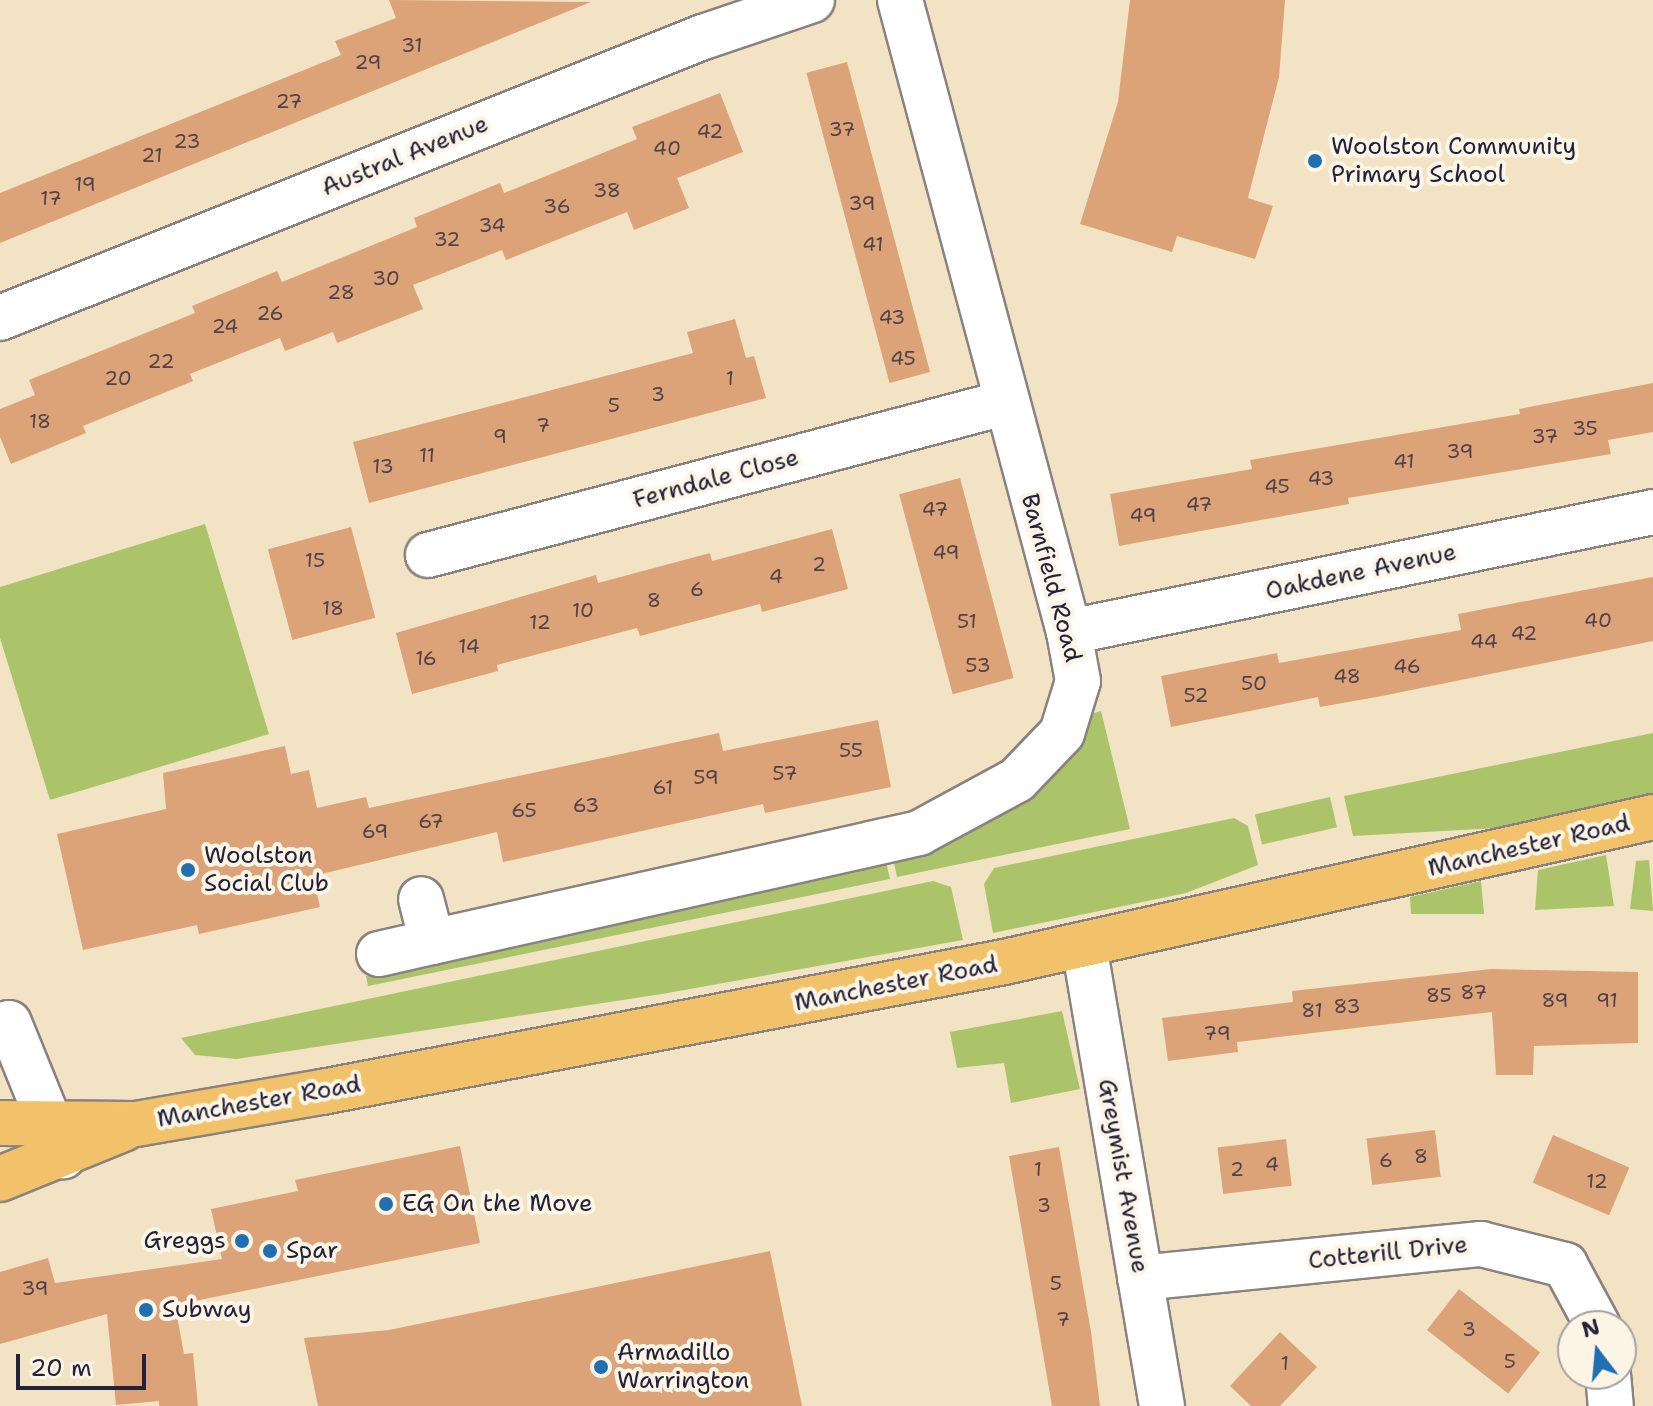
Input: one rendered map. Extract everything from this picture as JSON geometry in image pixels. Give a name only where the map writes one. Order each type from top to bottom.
[{"type":"main road","name":"Manchester Road","points":[[0,1179],[56,1139],[808,1001],[1084,945],[1652,818]]},
{"type":"main road","name":"Manchester Road","points":[[0,1123],[56,1139]]},
{"type":"street","name":"Austral Avenue","points":[[0,318],[703,37],[812,0]]},
{"type":"street","name":"Barnfield Road","points":[[379,954],[885,843],[952,819],[1017,780],[1062,733],[1078,681],[1069,632],[1004,403],[900,0]]},
{"type":"street","name":"Ferndale Close","points":[[428,555],[1004,403]]},
{"type":"street","name":"Oakdene Avenue","points":[[1069,632],[1653,512]]},
{"type":"street","points":[[421,899],[432,942]]},
{"type":"street","name":"Greymist Avenue","points":[[1084,945],[1162,1406]]},
{"type":"street","points":[[0,1026],[9,1023],[56,1139]]},
{"type":"street","name":"Cotterill Drive","points":[[1140,1278],[1481,1244],[1565,1265],[1589,1310]]},
{"type":"green space","points":[[205,524],[269,734],[50,800],[0,638],[0,587]]},
{"type":"green space","points":[[1101,711],[1130,829],[897,877],[892,853],[1070,744],[1091,714]]},
{"type":"green space","points":[[1653,733],[1653,798],[1515,827],[1353,836],[1344,796]]},
{"type":"green space","points":[[1330,797],[1337,827],[1262,845],[1255,814]]},
{"type":"green space","points":[[1234,818],[1248,826],[1258,865],[1186,893],[993,933],[984,884],[994,868]]},
{"type":"green space","points":[[884,853],[890,879],[368,986],[366,976]]},
{"type":"green space","points":[[1606,855],[1614,906],[1535,910],[1538,870]]},
{"type":"green space","points":[[1649,860],[1653,911],[1630,909],[1636,861]]},
{"type":"green space","points":[[933,881],[951,887],[963,940],[662,994],[237,1059],[195,1055],[181,1038]]},
{"type":"green space","points":[[1481,881],[1484,914],[1411,914],[1410,897]]},
{"type":"green space","points":[[1062,1011],[1080,1089],[1011,1103],[1004,1063],[957,1068],[950,1032]]},
{"type":"building","points":[[389,0],[591,2],[0,243],[0,193],[341,55],[335,41],[396,18]]},
{"type":"building","points":[[1130,0],[1285,0],[1279,77],[1248,198],[1273,206],[1255,259],[1177,236],[1172,252],[1080,224],[1118,102]]},
{"type":"building","points":[[847,62],[930,372],[890,383],[806,73]]},
{"type":"building","points":[[720,93],[743,152],[677,178],[689,208],[634,230],[627,212],[506,260],[502,250],[413,285],[423,309],[337,343],[333,332],[285,351],[280,338],[190,374],[193,381],[83,426],[86,433],[11,464],[0,437],[0,409],[35,395],[29,380],[195,313],[192,306],[277,271],[282,282],[417,227],[414,218],[500,183],[504,193],[637,139],[632,127]]},
{"type":"building","points":[[735,319],[746,358],[754,356],[766,398],[369,503],[353,442],[693,353],[687,332]]},
{"type":"building","points":[[1653,383],[1653,432],[1608,440],[1611,454],[1348,498],[1349,504],[1119,546],[1110,494],[1252,469],[1250,460],[1520,414],[1519,409]]},
{"type":"building","points":[[960,478],[1014,678],[953,694],[899,494]]},
{"type":"building","points":[[351,527],[375,618],[292,640],[268,549]]},
{"type":"building","points":[[832,529],[848,589],[762,612],[760,604],[640,636],[637,628],[497,665],[498,671],[412,694],[396,633],[596,575],[598,583],[710,553],[712,561]]},
{"type":"building","points":[[1653,577],[1653,641],[1382,696],[1320,707],[1318,697],[1171,727],[1161,676],[1277,653],[1279,663],[1461,630],[1458,614]]},
{"type":"building","points":[[878,720],[891,787],[765,813],[763,804],[503,862],[497,832],[313,876],[320,907],[199,934],[197,925],[83,950],[57,834],[166,809],[163,773],[285,746],[291,774],[309,770],[317,808],[366,797],[369,808],[719,733],[723,751]]},
{"type":"building","points":[[1491,969],[1638,972],[1638,1043],[1534,1046],[1533,1075],[1496,1075],[1492,1012],[1237,1042],[1238,1052],[1168,1061],[1162,1018],[1293,1002],[1292,991]]},
{"type":"building","points":[[1435,1130],[1441,1177],[1372,1185],[1367,1138]]},
{"type":"building","points":[[1553,1135],[1629,1167],[1609,1215],[1533,1183]]},
{"type":"building","points":[[1286,1139],[1292,1186],[1223,1194],[1218,1147]]},
{"type":"building","points":[[460,1146],[480,1243],[175,1305],[184,1354],[193,1353],[198,1406],[159,1406],[159,1401],[116,1405],[107,1314],[0,1344],[0,1272],[48,1258],[55,1283],[222,1259],[211,1209],[298,1191],[295,1180]]},
{"type":"building","points":[[1059,1147],[1091,1332],[1100,1406],[1052,1406],[1009,1156]]},
{"type":"building","name":"Armadillo Warrington","points":[[770,1251],[802,1406],[318,1406],[304,1338],[389,1330]]},
{"type":"building","points":[[1459,1289],[1540,1352],[1508,1393],[1427,1330]]},
{"type":"building","points":[[1280,1332],[1317,1367],[1280,1406],[1251,1406],[1230,1386]]},
{"type":"place","name":"Woolston Community Primary School","points":[[1315,161]]},
{"type":"place","name":"Woolston Social Club","points":[[188,870]]},
{"type":"place","name":"EG On the Move","points":[[386,1204]]},
{"type":"place","name":"Greggs","points":[[242,1241]]},
{"type":"place","name":"Spar","points":[[270,1251]]},
{"type":"place","name":"Subway","points":[[146,1310]]},
{"type":"place","name":"Armadillo Warrington","points":[[601,1367]]}]
